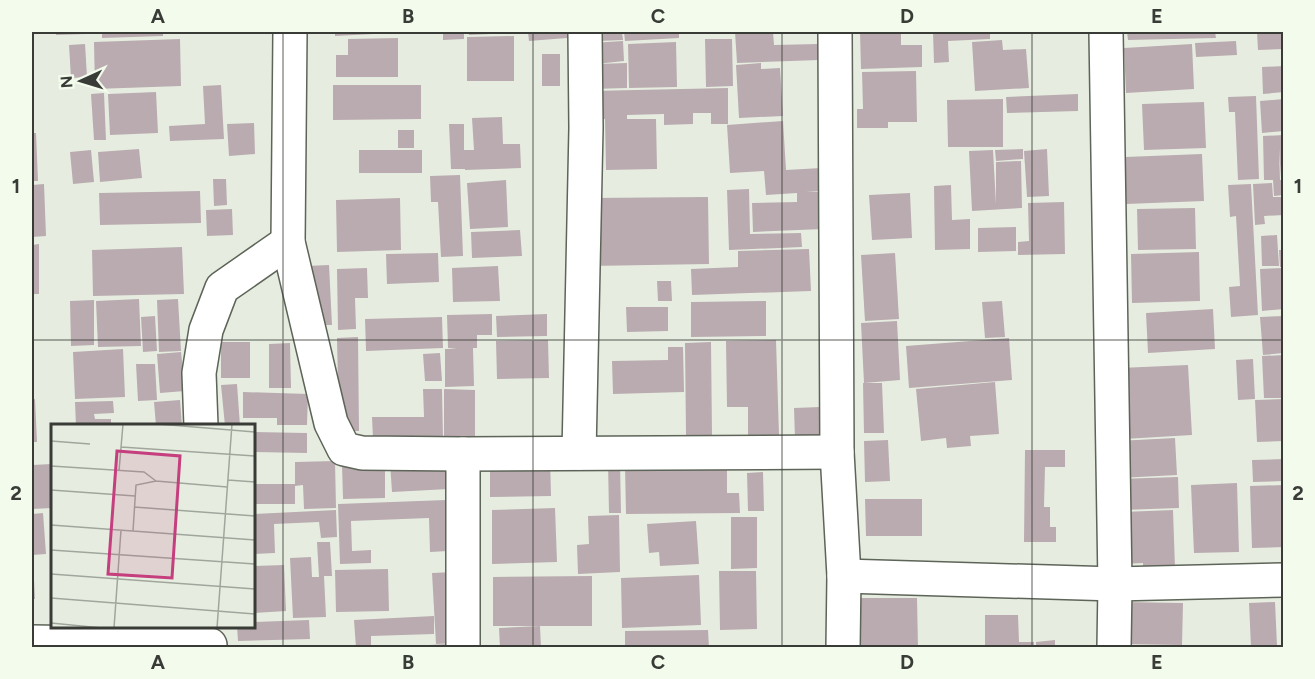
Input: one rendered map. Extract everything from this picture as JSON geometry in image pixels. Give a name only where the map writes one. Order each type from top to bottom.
[{"type":"street","points":[[290,32],[288,242],[331,423],[344,449],[362,453],[463,454],[837,452]]},
{"type":"street","points":[[579,453],[586,128],[585,32]]},
{"type":"street","points":[[835,32],[837,452],[843,576],[843,648]]},
{"type":"street","points":[[1106,32],[1115,584],[1114,648]]},
{"type":"street","points":[[201,424],[199,373],[206,330],[222,288],[288,242]]},
{"type":"street","points":[[463,454],[463,648]]},
{"type":"street","points":[[843,576],[1115,584],[1284,580]]},
{"type":"street","points":[[32,642],[210,640]]},
{"type":"building","points":[[56,32],[85,32],[85,34],[56,35]]},
{"type":"building","points":[[102,32],[163,32],[163,36],[102,38]]},
{"type":"building","points":[[335,32],[393,32],[393,33],[335,36]]},
{"type":"building","points":[[443,32],[464,32],[464,39],[443,40]]},
{"type":"building","points":[[468,32],[491,32],[491,34],[469,35]]},
{"type":"building","points":[[528,32],[567,32],[567,38],[529,41]]},
{"type":"building","points":[[597,32],[622,32],[623,40],[598,41]]},
{"type":"building","points":[[624,32],[679,32],[679,38],[625,41]]},
{"type":"building","points":[[735,32],[773,32],[774,45],[818,44],[819,60],[737,63]]},
{"type":"building","points":[[860,32],[901,32],[901,45],[922,45],[922,67],[861,69]]},
{"type":"building","points":[[933,32],[990,32],[990,39],[948,41],[949,62],[934,63]]},
{"type":"building","points":[[1127,32],[1215,32],[1216,38],[1128,40]]},
{"type":"building","points":[[1257,32],[1284,32],[1284,49],[1258,50]]},
{"type":"building","points":[[514,36],[514,81],[467,81],[467,37]]},
{"type":"building","points":[[398,38],[398,77],[336,77],[336,55],[348,55],[348,39]]},
{"type":"building","points":[[180,39],[181,86],[95,89],[94,42]]},
{"type":"building","points":[[705,39],[732,39],[733,86],[706,87]]},
{"type":"building","points":[[1002,40],[1003,50],[1026,49],[1029,88],[975,91],[972,42]]},
{"type":"building","points":[[623,41],[624,61],[596,64],[627,63],[627,88],[592,89],[591,43]]},
{"type":"building","points":[[1236,41],[1237,55],[1196,57],[1195,43]]},
{"type":"building","points":[[676,42],[677,87],[629,88],[628,44]]},
{"type":"building","points":[[85,44],[87,77],[71,78],[69,45]]},
{"type":"building","points":[[1192,44],[1194,89],[1126,93],[1124,48]]},
{"type":"building","points":[[542,54],[560,54],[560,86],[542,86]]},
{"type":"building","points":[[761,63],[761,69],[780,68],[783,116],[739,118],[736,65]]},
{"type":"building","points":[[1284,66],[1284,92],[1263,94],[1262,67]]},
{"type":"building","points":[[916,71],[917,122],[888,122],[888,128],[857,128],[857,109],[863,109],[862,72]]},
{"type":"building","points":[[221,85],[224,139],[170,141],[169,126],[205,124],[203,86]]},
{"type":"building","points":[[333,85],[421,85],[421,119],[333,120]]},
{"type":"building","points":[[728,88],[728,124],[711,124],[711,113],[693,113],[693,124],[664,125],[664,114],[627,115],[627,119],[656,119],[657,169],[606,170],[605,119],[591,120],[590,91]]},
{"type":"building","points":[[156,92],[158,133],[110,135],[108,94]]},
{"type":"building","points":[[104,93],[106,140],[94,140],[91,94]]},
{"type":"building","points":[[1078,94],[1078,111],[1007,113],[1006,97]]},
{"type":"building","points":[[1256,96],[1259,179],[1238,180],[1235,112],[1229,112],[1228,97]]},
{"type":"building","points":[[1003,99],[1003,147],[948,147],[947,100]]},
{"type":"building","points":[[1284,99],[1284,131],[1262,133],[1260,101]]},
{"type":"building","points":[[1204,102],[1206,148],[1144,150],[1142,104]]},
{"type":"building","points":[[502,117],[503,144],[520,144],[521,168],[451,169],[449,124],[464,124],[464,150],[474,150],[472,118]]},
{"type":"building","points":[[783,121],[786,170],[821,168],[822,191],[806,192],[822,192],[823,229],[753,232],[752,203],[797,202],[797,193],[766,195],[764,171],[730,173],[727,125]]},
{"type":"building","points":[[254,123],[255,154],[229,156],[227,124]]},
{"type":"building","points":[[398,130],[414,130],[414,148],[398,148]]},
{"type":"building","points":[[32,133],[36,133],[38,181],[32,181]]},
{"type":"building","points":[[1284,135],[1284,178],[1281,178],[1279,149],[1280,180],[1284,180],[1284,195],[1274,196],[1273,180],[1264,180],[1263,136]]},
{"type":"building","points":[[139,149],[142,178],[100,182],[98,152]]},
{"type":"building","points":[[1023,149],[1023,159],[996,161],[995,150]]},
{"type":"building","points":[[1047,149],[1049,196],[1027,197],[1024,151]]},
{"type":"building","points":[[91,150],[94,182],[73,184],[70,152]]},
{"type":"building","points":[[359,150],[422,150],[422,173],[359,173]]},
{"type":"building","points":[[993,150],[996,204],[996,162],[1021,161],[1022,208],[972,211],[969,151]]},
{"type":"building","points":[[1202,154],[1204,201],[1126,204],[1125,157]]},
{"type":"building","points":[[460,175],[463,256],[441,257],[438,202],[431,202],[430,176]]},
{"type":"building","points":[[213,179],[226,179],[227,205],[214,206]]},
{"type":"building","points":[[506,180],[508,227],[470,229],[467,183]]},
{"type":"building","points":[[1272,183],[1273,197],[1284,197],[1284,215],[1264,216],[1265,224],[1255,225],[1253,184]]},
{"type":"building","points":[[44,184],[46,236],[32,237],[32,185]]},
{"type":"building","points":[[1251,184],[1258,315],[1231,317],[1229,287],[1240,286],[1236,216],[1230,217],[1228,185]]},
{"type":"building","points":[[951,185],[952,220],[970,219],[970,249],[935,250],[934,186]]},
{"type":"building","points":[[749,189],[750,234],[801,233],[802,247],[729,250],[727,190]]},
{"type":"building","points":[[200,191],[201,223],[100,225],[99,193]]},
{"type":"building","points":[[910,193],[912,238],[872,240],[869,195]]},
{"type":"building","points":[[708,197],[709,264],[590,266],[589,198]]},
{"type":"building","points":[[400,198],[401,250],[337,252],[336,200]]},
{"type":"building","points":[[1064,202],[1065,254],[1018,255],[1018,242],[1029,241],[1028,203]]},
{"type":"building","points":[[1195,208],[1196,249],[1138,250],[1137,209]]},
{"type":"building","points":[[232,209],[233,235],[207,236],[206,210]]},
{"type":"building","points":[[1016,227],[1016,251],[978,252],[978,228]]},
{"type":"building","points":[[520,230],[522,256],[472,258],[471,232]]},
{"type":"building","points":[[1277,235],[1279,266],[1262,266],[1261,236]]},
{"type":"building","points":[[39,244],[39,294],[32,294],[32,245]]},
{"type":"building","points":[[182,247],[184,294],[93,296],[92,250]]},
{"type":"building","points":[[809,249],[811,291],[692,295],[691,269],[738,267],[738,251]]},
{"type":"building","points":[[1279,250],[1284,250],[1284,267],[1280,267]]},
{"type":"building","points":[[1199,252],[1200,301],[1132,303],[1131,254]]},
{"type":"building","points":[[438,253],[439,282],[387,284],[386,254]]},
{"type":"building","points":[[895,253],[899,319],[865,321],[861,255]]},
{"type":"building","points":[[329,265],[332,325],[320,325],[306,266]]},
{"type":"building","points":[[498,266],[500,301],[453,302],[452,268]]},
{"type":"building","points":[[367,268],[368,298],[355,298],[356,329],[338,330],[337,269]]},
{"type":"building","points":[[1284,268],[1284,309],[1262,311],[1260,269]]},
{"type":"building","points":[[657,281],[671,281],[672,301],[658,301]]},
{"type":"building","points":[[139,299],[141,346],[98,347],[96,301]]},
{"type":"building","points":[[178,299],[181,351],[159,352],[157,300]]},
{"type":"building","points":[[94,300],[94,345],[71,346],[70,301]]},
{"type":"building","points":[[766,301],[766,336],[691,337],[691,302]]},
{"type":"building","points":[[1002,301],[1005,337],[985,338],[982,302]]},
{"type":"building","points":[[626,307],[668,307],[668,331],[627,332]]},
{"type":"building","points":[[1213,309],[1215,349],[1148,353],[1146,313]]},
{"type":"building","points":[[492,314],[492,335],[477,335],[477,348],[473,348],[474,386],[445,387],[445,349],[457,349],[448,348],[447,315]]},
{"type":"building","points":[[547,314],[547,336],[497,337],[496,316]]},
{"type":"building","points":[[155,316],[157,351],[143,352],[141,317]]},
{"type":"building","points":[[1284,316],[1284,353],[1263,355],[1260,317]]},
{"type":"building","points":[[442,317],[443,348],[366,351],[365,319]]},
{"type":"building","points":[[897,321],[900,380],[864,383],[861,323]]},
{"type":"building","points":[[358,337],[359,431],[339,431],[337,338]]},
{"type":"building","points":[[1009,338],[1012,380],[909,388],[906,346]]},
{"type":"building","points":[[548,340],[549,378],[497,379],[496,341]]},
{"type":"building","points":[[776,340],[779,435],[748,436],[748,407],[727,407],[726,341]]},
{"type":"building","points":[[221,342],[250,342],[250,378],[221,378]]},
{"type":"building","points":[[711,342],[712,435],[686,435],[685,343]]},
{"type":"building","points":[[290,343],[291,388],[269,388],[269,344]]},
{"type":"building","points":[[668,347],[683,347],[684,392],[613,394],[612,361],[668,360]]},
{"type":"building","points":[[123,349],[125,397],[75,399],[73,352]]},
{"type":"building","points":[[181,352],[185,391],[160,393],[157,354]]},
{"type":"building","points":[[440,353],[442,381],[425,381],[423,354]]},
{"type":"building","points":[[1284,355],[1284,398],[1264,398],[1262,356]]},
{"type":"building","points":[[1253,359],[1255,399],[1238,400],[1236,360]]},
{"type":"building","points":[[136,364],[155,364],[157,400],[138,401]]},
{"type":"building","points":[[1188,365],[1192,435],[1124,439],[1120,368]]},
{"type":"building","points":[[995,382],[999,434],[970,436],[971,446],[947,448],[946,438],[921,441],[916,389]]},
{"type":"building","points":[[863,383],[882,383],[884,433],[864,433]]},
{"type":"building","points":[[237,384],[240,424],[225,424],[221,385]]},
{"type":"building","points":[[423,389],[442,389],[443,438],[373,439],[372,417],[424,417]]},
{"type":"building","points":[[444,389],[475,390],[475,438],[444,438]]},
{"type":"building","points":[[243,392],[308,394],[307,425],[277,425],[277,418],[243,418]]},
{"type":"building","points":[[35,399],[37,442],[32,442],[32,400]]},
{"type":"building","points":[[1284,399],[1284,441],[1257,442],[1255,400]]},
{"type":"building","points":[[180,400],[182,424],[156,424],[154,402]]},
{"type":"building","points":[[113,401],[114,413],[94,414],[95,419],[111,419],[111,424],[76,424],[75,402]]},
{"type":"building","points":[[820,407],[821,438],[795,439],[794,408]]},
{"type":"building","points":[[255,432],[307,433],[307,453],[255,452]]},
{"type":"building","points":[[1175,438],[1177,475],[1119,478],[1117,441]]},
{"type":"building","points":[[888,440],[890,481],[865,482],[864,441]]},
{"type":"building","points":[[1025,450],[1065,450],[1065,467],[1045,467],[1044,507],[1050,507],[1050,527],[1056,527],[1056,542],[1024,542]]},
{"type":"building","points":[[550,458],[551,496],[490,497],[490,459]]},
{"type":"building","points":[[1284,459],[1284,481],[1253,482],[1252,460]]},
{"type":"building","points":[[447,460],[449,489],[392,492],[390,463]]},
{"type":"building","points":[[335,461],[336,508],[304,509],[303,485],[295,486],[295,462]]},
{"type":"building","points":[[608,463],[620,463],[621,513],[609,513]]},
{"type":"building","points":[[51,464],[51,508],[32,509],[32,465]]},
{"type":"building","points":[[385,464],[385,498],[343,499],[342,465]]},
{"type":"building","points":[[727,464],[727,493],[739,493],[740,513],[626,514],[625,465]]},
{"type":"building","points":[[763,472],[764,511],[748,511],[747,473]]},
{"type":"building","points":[[1178,477],[1179,508],[1122,510],[1118,479]]},
{"type":"building","points":[[1237,483],[1239,552],[1194,553],[1191,485]]},
{"type":"building","points":[[255,484],[295,484],[295,504],[255,504]]},
{"type":"building","points":[[1284,485],[1284,547],[1252,548],[1250,486]]},
{"type":"building","points":[[865,499],[922,499],[922,536],[866,536]]},
{"type":"building","points":[[446,500],[448,551],[430,552],[429,518],[351,521],[352,551],[371,550],[371,563],[340,564],[338,504]]},
{"type":"building","points":[[555,508],[557,562],[492,564],[492,510]]},
{"type":"building","points":[[336,510],[337,537],[321,538],[319,522],[274,524],[275,553],[255,554],[255,514]]},
{"type":"building","points":[[1173,510],[1175,568],[1143,568],[1143,563],[1124,564],[1123,512]]},
{"type":"building","points":[[43,513],[46,554],[32,555],[32,514]]},
{"type":"building","points":[[619,515],[620,572],[578,574],[577,545],[589,544],[588,516]]},
{"type":"building","points":[[731,517],[757,517],[757,568],[731,569]]},
{"type":"building","points":[[696,521],[699,564],[660,566],[659,552],[649,553],[647,524]]},
{"type":"building","points":[[317,542],[330,542],[332,576],[324,576],[326,617],[293,618],[290,558],[311,557],[312,577],[319,577]]},
{"type":"building","points":[[33,561],[35,599],[32,599]]},
{"type":"building","points":[[284,565],[286,611],[255,613],[255,566]]},
{"type":"building","points":[[388,569],[389,611],[336,612],[335,570]]},
{"type":"building","points":[[719,571],[756,571],[757,629],[720,630]]},
{"type":"building","points":[[453,572],[457,643],[436,644],[432,573]]},
{"type":"building","points":[[699,575],[701,625],[622,628],[621,578]]},
{"type":"building","points":[[592,576],[592,626],[493,626],[493,577]]},
{"type":"building","points":[[859,598],[917,598],[918,648],[859,648]]},
{"type":"building","points":[[1121,602],[1183,603],[1182,645],[1120,644]]},
{"type":"building","points":[[1275,602],[1277,646],[1251,647],[1249,603]]},
{"type":"building","points":[[985,615],[1018,615],[1019,642],[1034,642],[1034,648],[985,648]]},
{"type":"building","points":[[434,616],[434,634],[371,636],[371,648],[356,648],[354,620]]},
{"type":"building","points":[[309,620],[310,639],[238,641],[237,628],[255,628],[255,622]]},
{"type":"building","points":[[540,626],[541,648],[500,648],[499,628]]},
{"type":"building","points":[[708,630],[709,648],[625,648],[625,631]]},
{"type":"building","points":[[1055,640],[1055,648],[1036,648],[1036,642]]},
{"type":"building","points":[[448,644],[448,648],[429,648],[429,645]]}]
